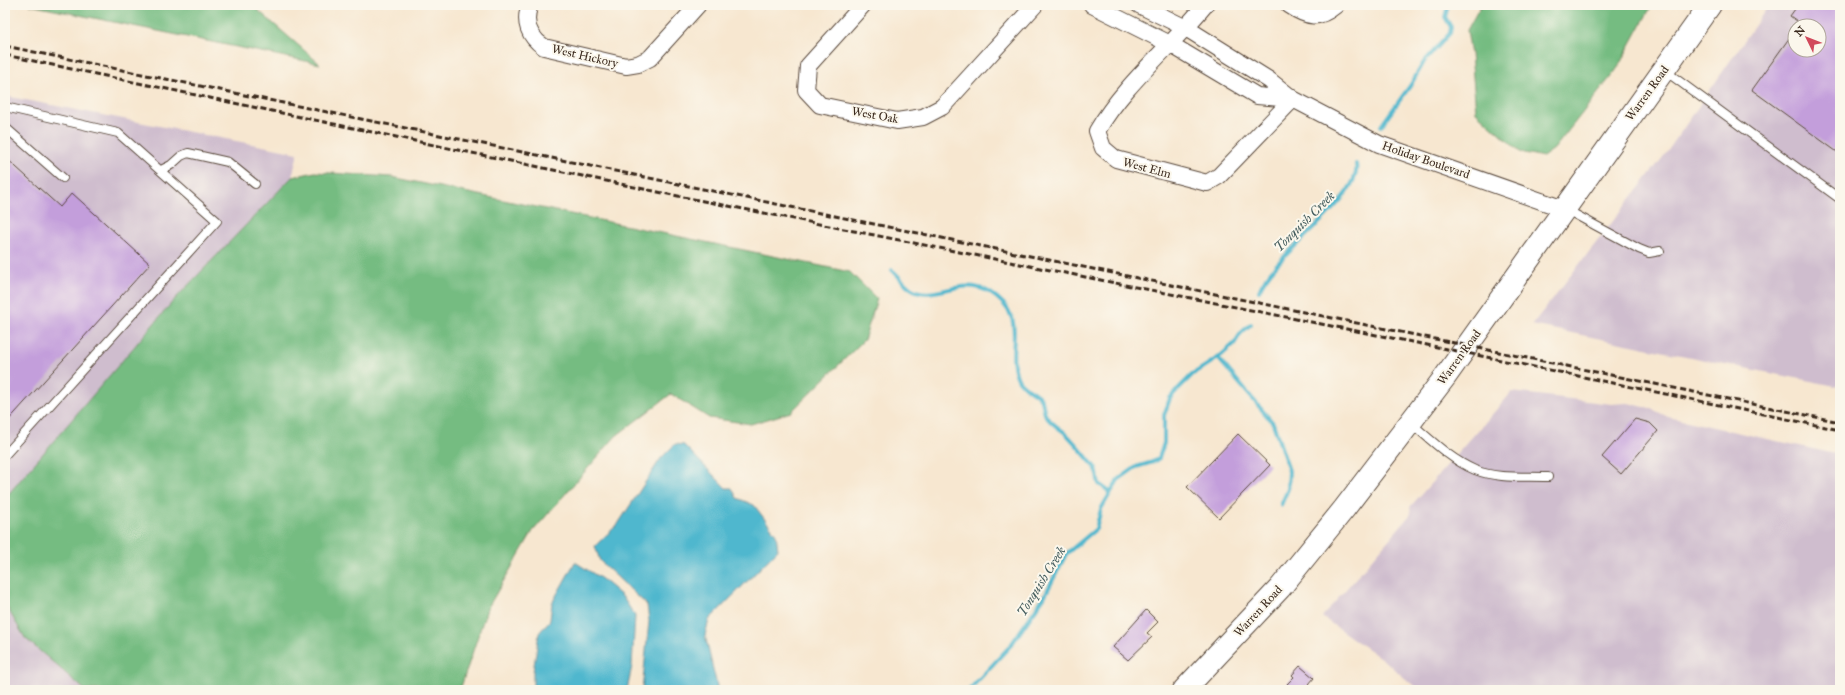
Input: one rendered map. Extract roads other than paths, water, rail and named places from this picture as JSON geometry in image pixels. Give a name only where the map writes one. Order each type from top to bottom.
[{"type":"main road","name":"Warren Road","points":[[1184,690],[1304,561],[1410,423],[1445,377],[1710,5]]},
{"type":"street","name":"West Hickory","points":[[530,5],[527,12],[526,22],[529,31],[537,42],[544,47],[626,66],[638,64],[650,58],[698,5]]},
{"type":"street","name":"West Oak","points":[[863,5],[808,66],[806,90],[820,105],[897,121],[923,117],[942,107],[1035,5]]},
{"type":"street","name":"Holiday Boulevard","points":[[1092,5],[1170,44],[1257,96],[1293,99]]},
{"type":"street","name":"Holiday Boulevard","points":[[1139,5],[1186,28],[1269,80],[1293,99],[1379,144],[1564,209]]},
{"type":"street","points":[[1170,44],[1186,28],[1205,5]]},
{"type":"street","points":[[1289,5],[1303,15],[1319,16],[1336,5]]},
{"type":"street","name":"West Elm","points":[[1170,44],[1111,108],[1097,130],[1103,148],[1116,159],[1207,183],[1219,176],[1293,99]]},
{"type":"lane","points":[[1664,69],[1840,199]]},
{"type":"lane","points":[[5,107],[118,133],[218,220],[5,455]]},
{"type":"lane","points":[[5,127],[63,178]]},
{"type":"lane","points":[[161,170],[188,153],[228,162],[255,184]]},
{"type":"lane","points":[[1564,209],[1639,249],[1649,253],[1660,250]]},
{"type":"lane","points":[[1410,423],[1456,459],[1475,470],[1500,476],[1548,477]]},
{"type":"water","points":[[675,444],[684,445],[726,488],[732,488],[737,498],[754,505],[776,534],[778,550],[709,620],[705,635],[718,690],[642,690],[649,621],[647,605],[600,561],[595,546],[618,524],[661,458]]},
{"type":"water","points":[[575,562],[602,579],[622,596],[635,616],[632,666],[627,690],[533,690],[533,672],[539,633],[550,620],[552,603]]},
{"type":"waterway","name":"Tonquish Creek","points":[[1381,126],[1410,86],[1424,62],[1450,33],[1451,27],[1445,17],[1448,5]]},
{"type":"waterway","name":"Tonquish Creek","points":[[1259,291],[1267,276],[1281,260],[1332,210],[1346,193],[1354,178],[1356,164]]},
{"type":"waterway","points":[[892,270],[909,287],[920,292],[929,293],[958,287],[979,288],[989,292],[1002,302],[1010,312],[1013,323],[1014,367],[1018,379],[1023,385],[1041,399],[1046,416],[1052,423],[1064,432],[1086,456],[1096,469],[1099,484],[1110,492]]},
{"type":"waterway","name":"Tonquish Creek","points":[[969,690],[1011,645],[1044,597],[1066,554],[1096,529],[1101,509],[1118,480],[1136,467],[1153,462],[1159,458],[1164,443],[1164,415],[1170,398],[1193,374],[1218,358],[1234,344],[1241,333],[1251,324]]},
{"type":"waterway","points":[[1218,358],[1273,423],[1289,471],[1288,489],[1281,505]]},
{"type":"railway","points":[[5,46],[1840,422]]},
{"type":"railway","points":[[5,55],[663,193],[1462,352],[1840,430]]}]
